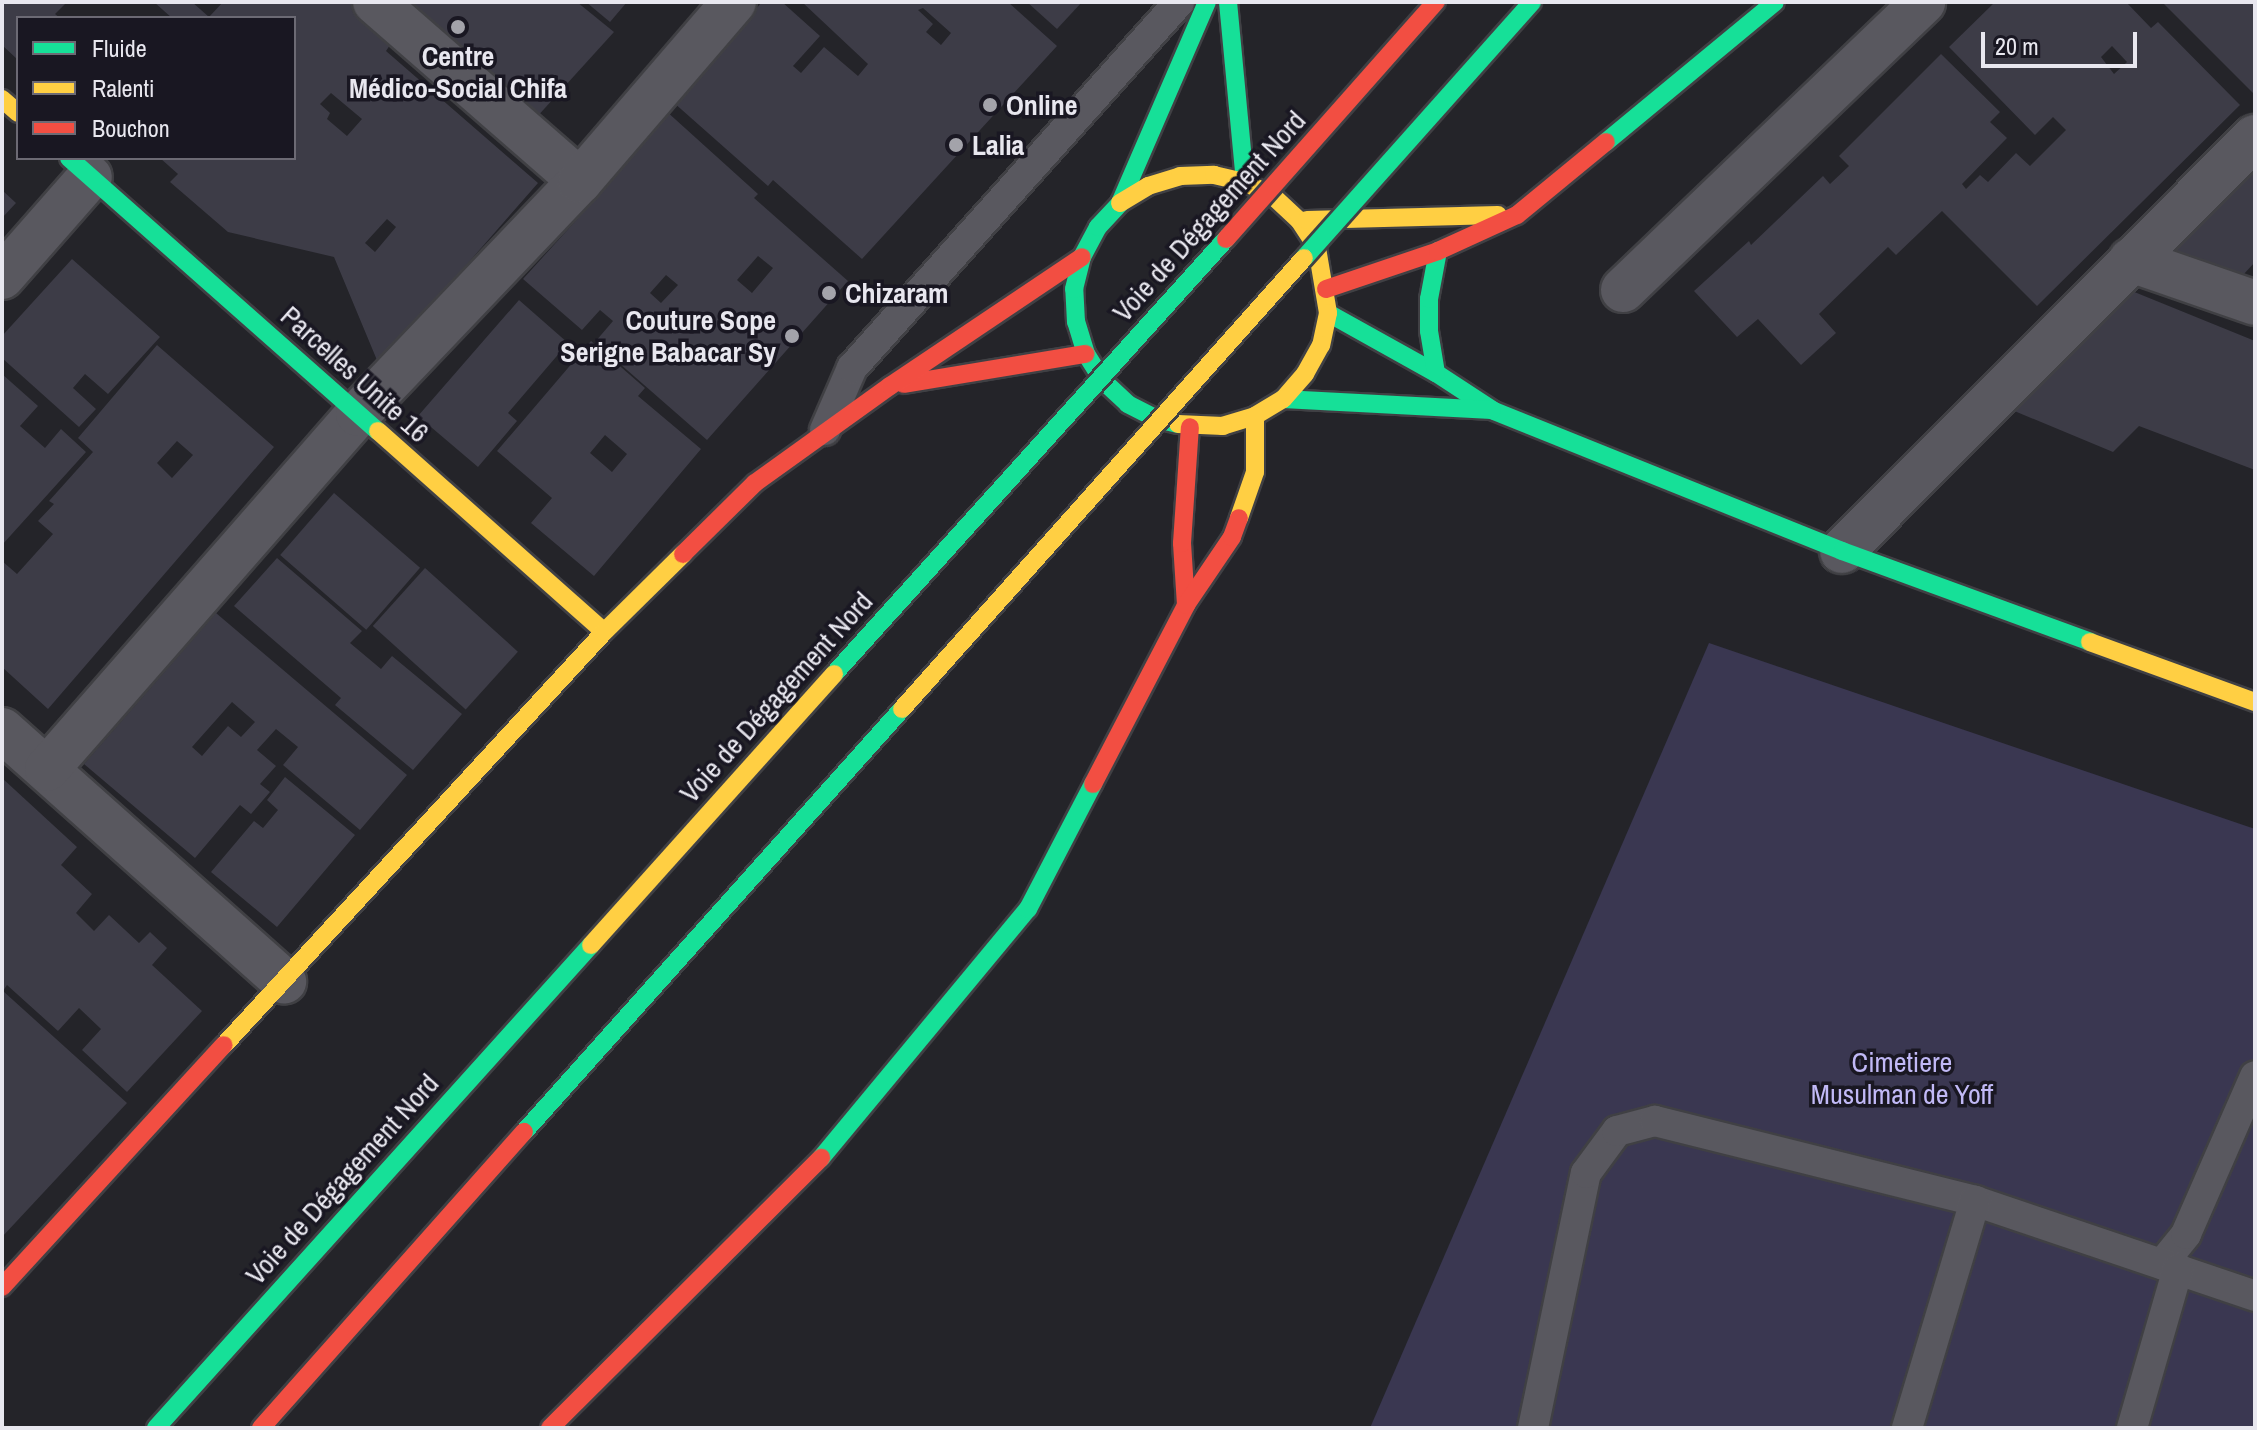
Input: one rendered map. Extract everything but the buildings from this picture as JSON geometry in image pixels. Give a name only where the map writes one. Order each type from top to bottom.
[{"type":"main road","points":[[1120,203],[1207,2]]},
{"type":"main road","points":[[1228,2],[1245,182]]},
{"type":"main road","name":"Voie de Dégagement Nord","points":[[156,1428],[1436,2]]},
{"type":"main road","points":[[261,1428],[1532,2]]},
{"type":"main road","points":[[1326,289],[1438,251],[1517,215],[1775,2]]},
{"type":"main road","name":"Parcelles Unite 16","points":[[79,167],[604,632]]},
{"type":"main road","points":[[1214,175],[1245,182],[1275,198],[1299,220],[1317,248],[1328,313],[1321,345],[1305,374],[1283,399],[1255,416],[1223,426],[1190,427],[1157,419],[1128,404],[1103,381],[1086,354],[1076,322],[1074,289],[1082,257],[1098,227],[1120,203],[1148,186],[1180,176],[1214,175]]},
{"type":"main road","points":[[1299,220],[1517,215]]},
{"type":"main road","points":[[1436,373],[1429,331],[1429,299],[1438,251]]},
{"type":"main road","points":[[2,1287],[604,632],[755,483],[890,386],[1082,257]]},
{"type":"main road","points":[[1328,313],[1436,373],[1494,411],[1842,551],[2255,702]]},
{"type":"main road","points":[[890,386],[1086,354]]},
{"type":"main road","points":[[1283,399],[1494,411]]},
{"type":"main road","points":[[550,1428],[827,1152],[1028,909],[1186,605],[1232,537],[1255,472],[1255,416]]},
{"type":"main road","points":[[1186,605],[1182,543],[1190,427]]},
{"type":"street","points":[[375,2],[580,181]]},
{"type":"street","points":[[47,769],[358,414],[580,181],[734,2]]},
{"type":"street","points":[[1623,290],[1923,2]]},
{"type":"street","points":[[1842,551],[2255,137]]},
{"type":"street","points":[[2,277],[79,167]]},
{"type":"street","points":[[2131,260],[2255,303]]},
{"type":"street","points":[[2,730],[284,981]]},
{"type":"lane","points":[[823,435],[852,368],[1179,2]]},
{"type":"lane","points":[[2132,1428],[2170,1267],[2255,1076]]},
{"type":"lane","points":[[1533,1428],[1586,1173],[1617,1131],[1655,1121],[1975,1201],[2255,1296]]},
{"type":"lane","points":[[1907,1428],[1975,1201]]},
{"type":"green space","name":"Cimetiere Musulman de Yoff","points":[[1709,643],[2255,829],[2255,1428],[1370,1428]]},
{"type":"traffic: fast","points":[[1178,424],[1157,419],[1128,404],[1103,381],[1086,354],[1076,322],[1074,289],[1082,257],[1098,227],[1120,203],[1207,2]]},
{"type":"traffic: fast","points":[[1228,2],[1245,182]]},
{"type":"traffic: fast","points":[[1304,258],[1532,2]]},
{"type":"traffic: fast","points":[[1606,142],[1775,2]]},
{"type":"traffic: fast","points":[[71,160],[378,431]]},
{"type":"traffic: fast","points":[[834,674],[1226,239]]},
{"type":"traffic: fast","points":[[1436,373],[1429,331],[1429,299],[1438,251]]},
{"type":"traffic: fast","points":[[1328,313],[1436,373],[1494,411],[1842,551],[2090,642]]},
{"type":"traffic: fast","points":[[1283,399],[1492,410]]},
{"type":"traffic: fast","points":[[524,1132],[902,709]]},
{"type":"traffic: fast","points":[[821,1158],[1028,909],[1093,784]]},
{"type":"traffic: fast","points":[[156,1428],[591,945]]},
{"type":"traffic: slow","points":[[2,99],[16,111]]},
{"type":"traffic: slow","points":[[1120,203],[1148,186],[1180,176],[1214,175],[1245,182],[1275,198],[1299,220],[1317,248],[1328,313],[1321,345],[1305,374],[1283,399],[1255,416],[1223,426],[1178,424]]},
{"type":"traffic: slow","points":[[1307,220],[1498,215]]},
{"type":"traffic: slow","points":[[902,709],[1304,258]]},
{"type":"traffic: slow","points":[[1239,518],[1255,472],[1255,416]]},
{"type":"traffic: slow","points":[[378,431],[604,632]]},
{"type":"traffic: slow","points":[[224,1045],[604,632],[683,554]]},
{"type":"traffic: slow","points":[[2090,642],[2255,702]]},
{"type":"traffic: slow","points":[[591,945],[834,674]]},
{"type":"traffic: jam","points":[[1226,239],[1436,2]]},
{"type":"traffic: jam","points":[[1326,289],[1438,251],[1517,215],[1606,142]]},
{"type":"traffic: jam","points":[[683,554],[755,483],[890,386],[1082,257]]},
{"type":"traffic: jam","points":[[904,384],[1086,354]]},
{"type":"traffic: jam","points":[[1186,605],[1182,543],[1190,427]]},
{"type":"traffic: jam","points":[[1093,784],[1186,605],[1232,537],[1239,518]]},
{"type":"traffic: jam","points":[[2,1287],[224,1045]]},
{"type":"traffic: jam","points":[[261,1428],[524,1132]]},
{"type":"traffic: jam","points":[[550,1428],[821,1158]]},
{"type":"place","name":"Centre Médico-Social Chifa","points":[[458,27]]},
{"type":"place","name":"Online","points":[[990,105]]},
{"type":"place","name":"Lalia","points":[[956,145]]},
{"type":"place","name":"Chizaram","points":[[829,293]]},
{"type":"place","name":"Couture Sope Serigne Babacar Sy","points":[[792,336]]}]
